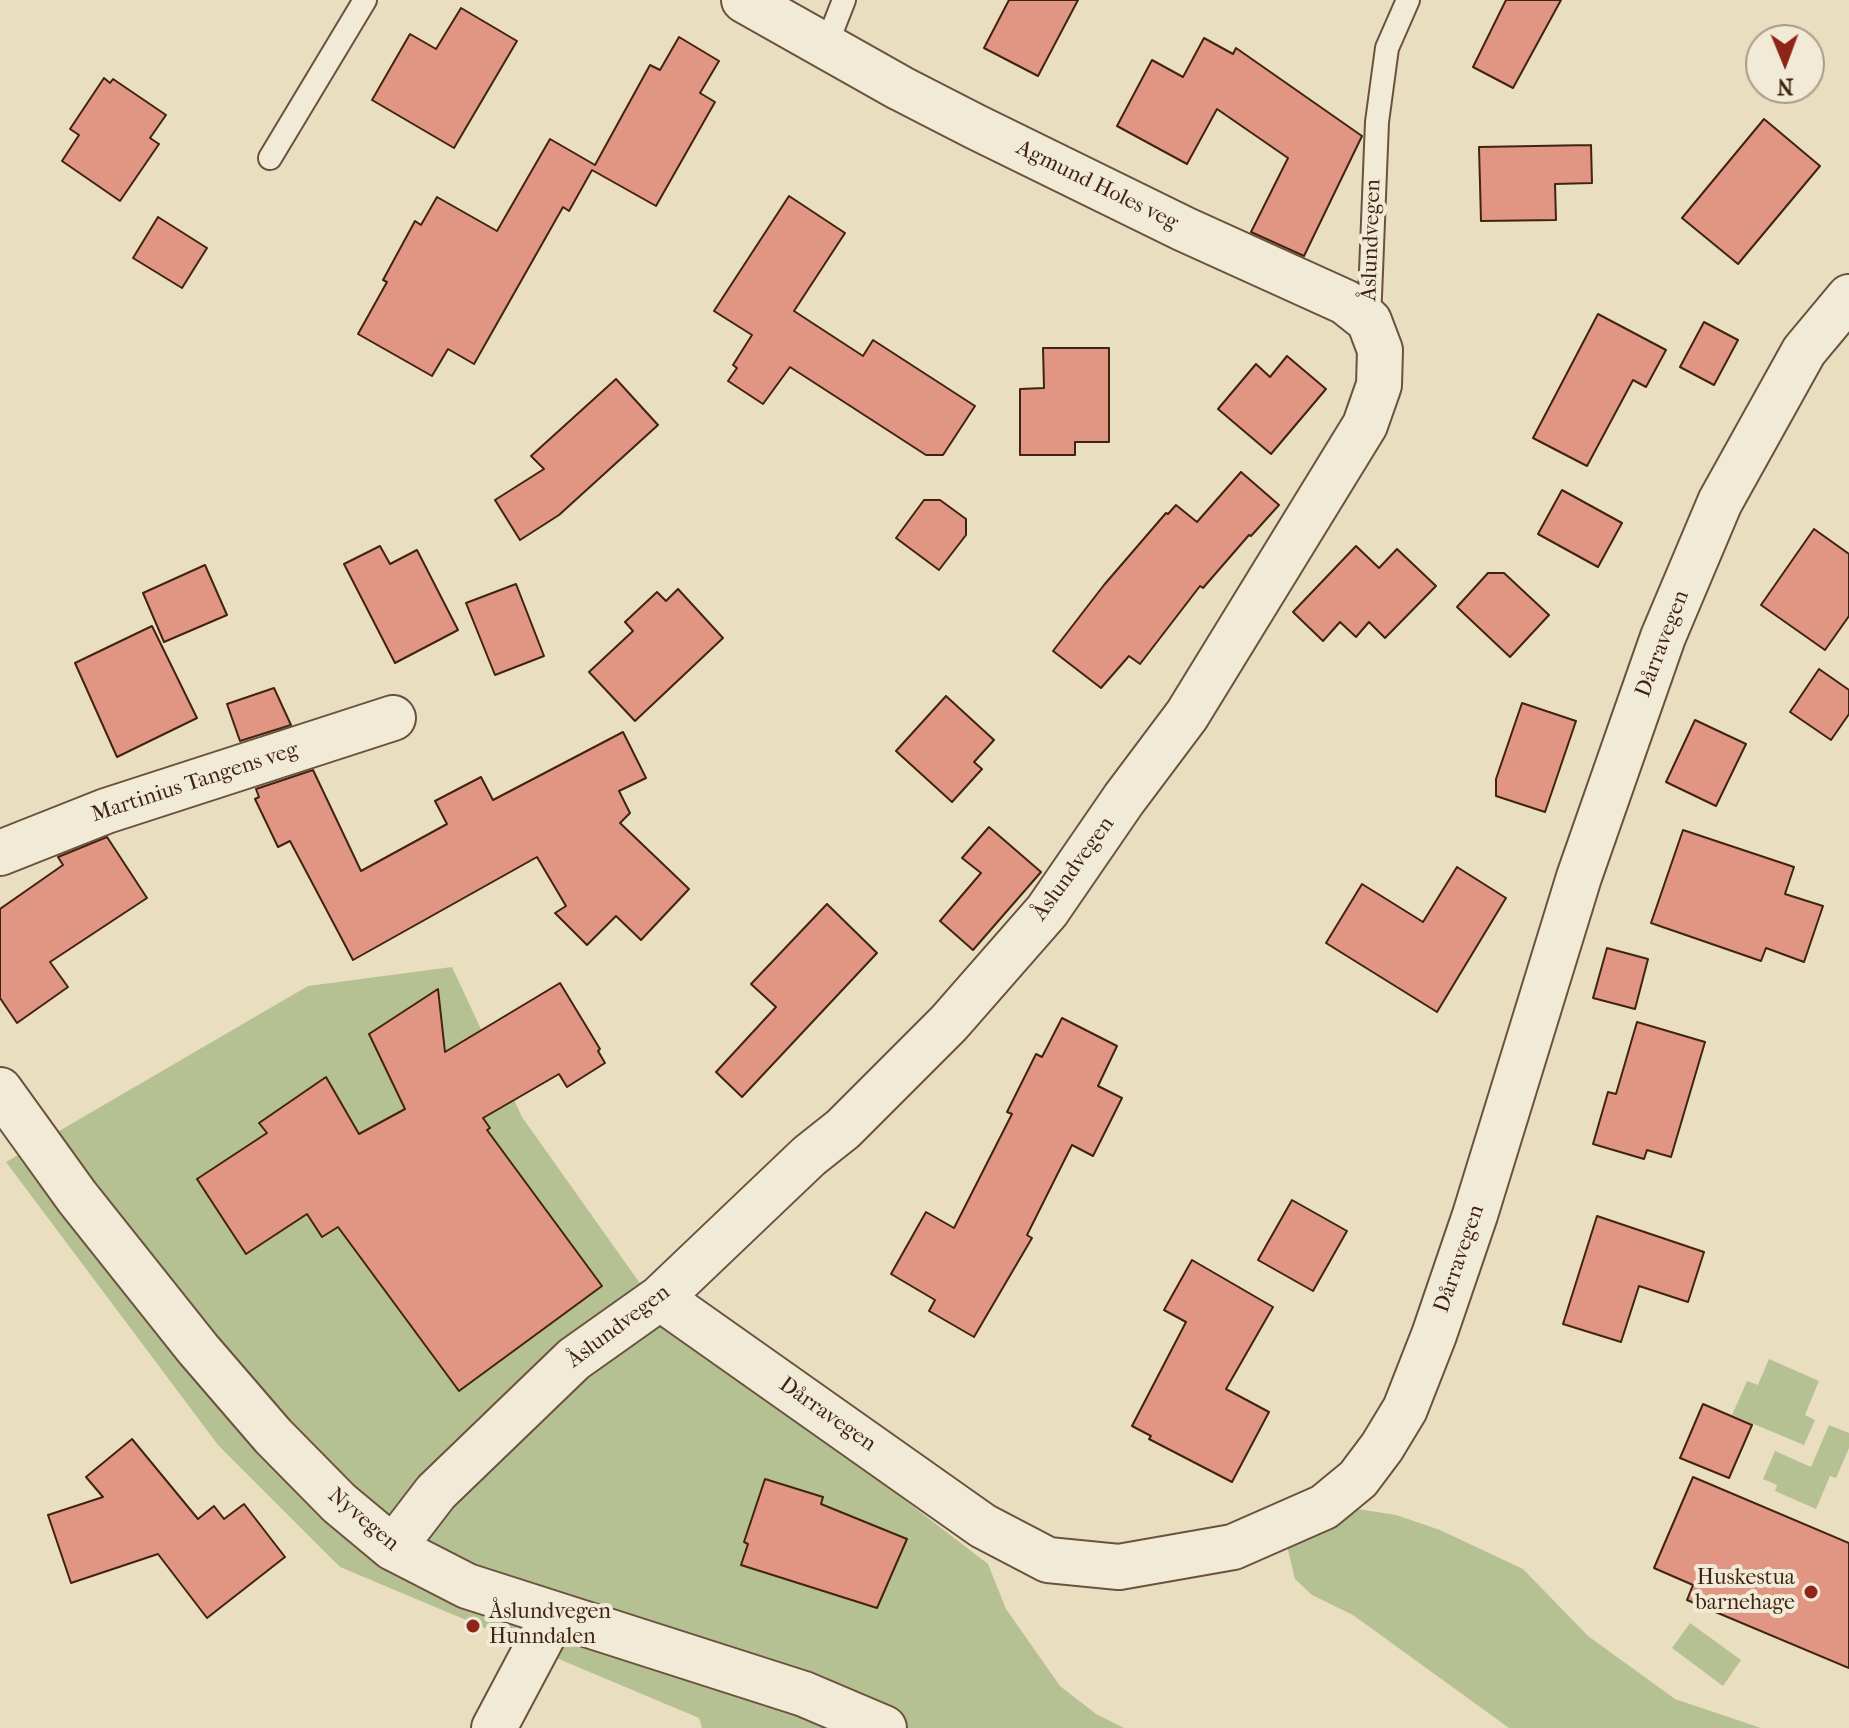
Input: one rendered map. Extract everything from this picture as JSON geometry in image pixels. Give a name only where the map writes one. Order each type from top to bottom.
[{"type":"street","name":"Agmund Holes veg","points":[[744,0],[900,88],[1184,229],[1345,302],[1369,321]]},
{"type":"street","name":"Dårravegen","points":[[660,1298],[983,1526],[1048,1560],[1119,1567],[1233,1547],[1324,1507],[1336,1498],[1358,1479],[1405,1409],[1434,1335],[1475,1215],[1579,877],[1663,637],[1720,502],[1804,351],[1849,297]]},
{"type":"street","name":"Åslundvegen","points":[[393,1548],[436,1492],[574,1359],[660,1298],[809,1156],[843,1129],[949,1023],[1047,911],[1124,799],[1187,715],[1365,425],[1379,385],[1380,350],[1369,321]]},
{"type":"street","name":"Martinius Tangens veg","points":[[0,853],[106,811],[393,718]]},
{"type":"street","name":"Nyvegen","points":[[0,1090],[77,1197],[198,1349],[273,1436],[328,1492],[393,1548],[467,1586],[804,1694],[884,1728]]},
{"type":"street","points":[[494,1728],[554,1615]]},
{"type":"lane","points":[[270,158],[365,0]]},
{"type":"lane","points":[[826,46],[844,0]]},
{"type":"lane","name":"Åslundvegen","points":[[1369,321],[1377,122],[1387,48],[1408,0]]},
{"type":"green space","points":[[452,967],[522,1117],[661,1313],[988,1564],[1006,1609],[1060,1686],[1096,1714],[1124,1728],[702,1728],[699,1718],[340,1567],[218,1445],[6,1162],[308,986]]},
{"type":"green space","points":[[1769,1359],[1819,1381],[1805,1415],[1815,1420],[1804,1445],[1732,1415],[1747,1381],[1758,1385]]},
{"type":"green space","points":[[1829,1425],[1849,1433],[1849,1448],[1836,1478],[1830,1476],[1816,1509],[1775,1491],[1777,1485],[1763,1479],[1775,1451],[1811,1467]]},
{"type":"green space","points":[[1351,1508],[1396,1515],[1440,1530],[1523,1569],[1588,1636],[1675,1699],[1761,1728],[1509,1728],[1353,1615],[1312,1595],[1295,1579],[1280,1517]]},
{"type":"green space","points":[[1690,1623],[1741,1660],[1723,1686],[1672,1648]]},
{"type":"building","points":[[1009,0],[1078,0],[1038,76],[984,48]]},
{"type":"building","points":[[1506,0],[1561,0],[1513,88],[1473,67]]},
{"type":"building","points":[[461,8],[517,41],[454,148],[372,100],[410,34],[436,49]]},
{"type":"building","points":[[679,37],[719,61],[700,93],[715,102],[656,206],[592,170],[569,211],[563,207],[474,364],[448,349],[432,376],[358,334],[387,282],[383,280],[415,221],[421,225],[437,197],[497,231],[550,139],[595,165],[650,65],[660,70]]},
{"type":"building","points":[[1204,38],[1233,54],[1236,48],[1362,136],[1304,256],[1251,232],[1288,158],[1217,109],[1187,164],[1117,126],[1152,60],[1183,77]]},
{"type":"building","points":[[104,78],[110,83],[113,79],[166,115],[150,138],[159,144],[120,201],[62,161],[79,135],[70,129]]},
{"type":"building","points":[[1764,119],[1820,166],[1738,264],[1682,218]]},
{"type":"building","points":[[1591,145],[1592,183],[1555,184],[1556,220],[1481,221],[1479,147]]},
{"type":"building","points":[[789,196],[845,233],[794,311],[863,356],[873,340],[975,406],[943,455],[926,455],[790,367],[763,404],[728,381],[737,368],[733,365],[752,335],[714,311]]},
{"type":"building","points":[[158,217],[207,248],[182,288],[133,258]]},
{"type":"building","points":[[1598,314],[1666,350],[1646,387],[1633,380],[1587,466],[1533,438]]},
{"type":"building","points":[[1704,322],[1738,340],[1714,385],[1680,367]]},
{"type":"building","points":[[1043,348],[1109,348],[1109,442],[1075,442],[1075,455],[1020,455],[1020,389],[1044,388]]},
{"type":"building","points":[[1287,356],[1326,389],[1271,454],[1218,409],[1256,364],[1270,377]]},
{"type":"building","points":[[616,379],[658,425],[559,515],[520,540],[495,500],[544,469],[531,456]]},
{"type":"building","points":[[1241,472],[1279,505],[1203,588],[1200,586],[1140,664],[1129,656],[1101,688],[1053,651],[1166,513],[1176,505],[1197,522]]},
{"type":"building","points":[[1562,490],[1622,523],[1598,567],[1538,534]]},
{"type":"building","points":[[924,500],[940,500],[966,519],[966,535],[939,570],[896,538]]},
{"type":"building","points":[[1814,529],[1849,554],[1849,616],[1825,650],[1761,605]]},
{"type":"building","points":[[380,546],[390,564],[417,550],[458,630],[395,663],[344,564]]},
{"type":"building","points":[[1356,546],[1379,568],[1397,549],[1436,586],[1385,638],[1369,622],[1356,637],[1340,622],[1323,641],[1293,612]]},
{"type":"building","points":[[205,565],[227,615],[164,642],[143,593]]},
{"type":"building","points":[[1488,573],[1504,573],[1549,615],[1510,657],[1457,607]]},
{"type":"building","points":[[516,584],[544,656],[495,675],[466,603]]},
{"type":"building","points":[[678,589],[723,638],[635,721],[589,672],[633,631],[625,622],[657,592],[666,601]]},
{"type":"building","points":[[152,626],[197,718],[117,757],[75,663]]},
{"type":"building","points":[[1819,669],[1849,690],[1849,714],[1831,740],[1790,712]]},
{"type":"building","points":[[274,688],[291,725],[240,741],[227,704]]},
{"type":"building","points":[[946,696],[994,740],[974,762],[982,769],[952,802],[896,751]]},
{"type":"building","points":[[1522,703],[1576,721],[1545,812],[1496,796],[1496,779]]},
{"type":"building","points":[[1695,720],[1746,744],[1716,806],[1666,782]]},
{"type":"building","points":[[623,732],[646,778],[619,791],[630,813],[620,823],[689,889],[641,940],[616,916],[587,945],[555,913],[566,906],[537,857],[353,960],[290,841],[278,847],[255,799],[259,797],[256,789],[313,770],[361,871],[447,824],[435,801],[481,777],[493,800]]},
{"type":"building","points":[[989,827],[1041,872],[973,950],[940,921],[981,873],[962,858]]},
{"type":"building","points":[[1683,830],[1794,867],[1785,894],[1823,906],[1804,962],[1766,948],[1761,961],[1651,923]]},
{"type":"building","points":[[107,837],[147,898],[50,962],[68,987],[17,1023],[0,998],[0,909],[63,865],[58,857]]},
{"type":"building","points":[[1457,867],[1506,898],[1437,1012],[1326,943],[1362,884],[1423,922]]},
{"type":"building","points":[[827,904],[877,953],[742,1097],[716,1072],[776,1007],[751,984]]},
{"type":"building","points":[[1607,948],[1648,959],[1635,1009],[1593,998]]},
{"type":"building","points":[[560,983],[600,1049],[598,1051],[605,1063],[567,1087],[559,1074],[483,1118],[490,1128],[487,1130],[602,1286],[459,1391],[338,1227],[322,1237],[307,1214],[246,1254],[197,1179],[267,1133],[259,1123],[326,1077],[359,1134],[405,1109],[369,1034],[438,989],[445,1052]]},
{"type":"building","points":[[1062,1018],[1117,1046],[1098,1086],[1122,1098],[1093,1156],[1072,1145],[1027,1235],[1032,1238],[974,1337],[929,1311],[935,1300],[891,1274],[926,1212],[954,1228],[1012,1114],[1007,1112],[1036,1054],[1042,1057]]},
{"type":"building","points":[[1637,1022],[1705,1042],[1671,1157],[1647,1150],[1644,1159],[1593,1144],[1608,1092],[1616,1094]]},
{"type":"building","points":[[1292,1200],[1347,1231],[1313,1291],[1258,1260]]},
{"type":"building","points":[[1597,1216],[1704,1252],[1688,1302],[1639,1286],[1621,1342],[1563,1324]]},
{"type":"building","points":[[1192,1260],[1273,1307],[1226,1389],[1269,1412],[1232,1482],[1149,1439],[1151,1436],[1132,1426],[1186,1322],[1164,1310]]},
{"type":"building","points":[[1703,1404],[1752,1425],[1729,1478],[1680,1458]]},
{"type":"building","points":[[132,1439],[198,1519],[214,1506],[224,1519],[244,1504],[285,1557],[207,1618],[158,1554],[71,1583],[48,1515],[103,1497],[86,1477]]},
{"type":"building","points":[[1693,1477],[1849,1543],[1849,1668],[1687,1600],[1693,1585],[1654,1568]]},
{"type":"building","points":[[765,1479],[823,1497],[821,1504],[907,1539],[877,1608],[741,1565],[748,1544],[744,1542]]},
{"type":"place","name":"Huskestua barnehage","points":[[1811,1592]]},
{"type":"place","name":"Åslundvegen Hunndalen","points":[[473,1626]]}]
